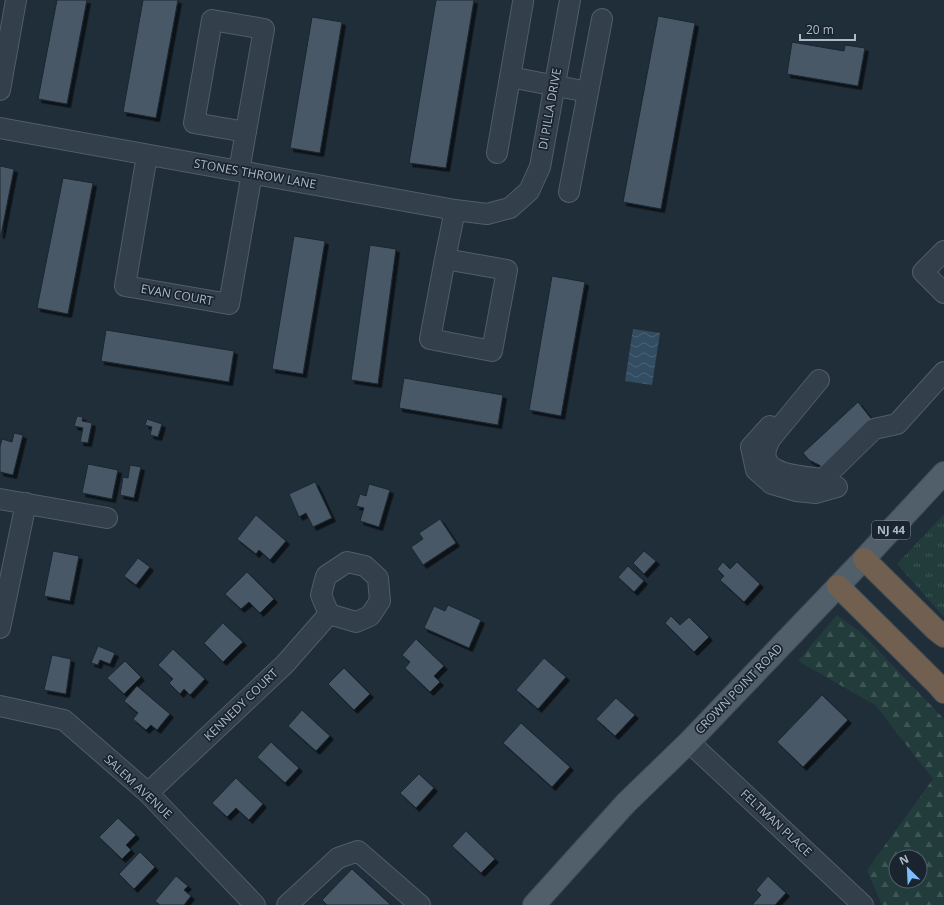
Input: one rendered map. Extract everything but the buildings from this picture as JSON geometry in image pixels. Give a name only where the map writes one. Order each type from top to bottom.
[{"type":"highway","points":[[864,559],[944,636]]},
{"type":"highway","points":[[838,586],[944,692]]},
{"type":"main road","name":"CROWN POINT ROAD","points":[[543,902],[626,803],[689,742],[944,473]]},
{"type":"street","points":[[0,90],[16,0]]},
{"type":"street","name":"DI PILLA DRIVE","points":[[510,208],[529,191],[540,167],[570,0]]},
{"type":"street","points":[[497,153],[523,2]]},
{"type":"street","points":[[569,192],[602,19]]},
{"type":"street","points":[[246,132],[194,123],[212,20],[264,29],[246,132],[246,172]]},
{"type":"street","points":[[510,77],[588,92]]},
{"type":"street","name":"STONES THROW LANE","points":[[0,128],[454,210],[487,214],[510,208]]},
{"type":"street","name":"EVAN COURT","points":[[147,155],[125,286],[229,304],[246,172]]},
{"type":"street","points":[[445,259],[507,270],[492,351],[430,339],[454,210]]},
{"type":"street","points":[[944,251],[923,272],[944,293]]},
{"type":"street","points":[[819,380],[771,438],[766,447],[767,460],[777,472],[823,479],[874,429],[897,424],[944,372]]},
{"type":"street","points":[[776,419],[751,447],[756,470],[772,484],[796,491],[816,493],[837,487]]},
{"type":"street","points":[[0,499],[107,518]]},
{"type":"street","points":[[0,628],[26,503]]},
{"type":"street","name":"KENNEDY COURT","points":[[148,793],[284,664],[329,614]]},
{"type":"street","name":"SALEM AVENUE","points":[[0,706],[64,720],[148,793],[255,905]]},
{"type":"street","name":"FELTMAN PLACE","points":[[689,742],[863,905]]},
{"type":"street","points":[[287,905],[338,858],[358,851],[420,905]]},
{"type":"green space","points":[[944,514],[944,617],[897,564]]},
{"type":"green space","points":[[837,615],[863,634],[944,719],[944,905],[882,905],[867,870],[933,779],[875,705],[798,661]]},
{"type":"water","points":[[633,329],[660,333],[652,385],[625,381]]}]
